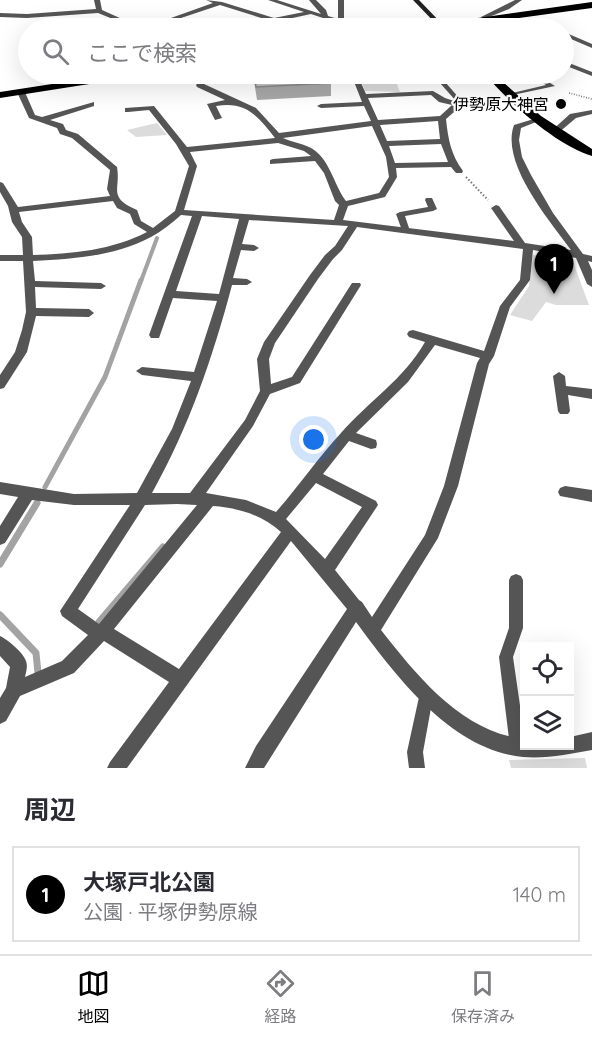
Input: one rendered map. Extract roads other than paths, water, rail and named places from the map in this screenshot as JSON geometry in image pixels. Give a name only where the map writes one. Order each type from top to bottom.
[{"type":"highway","points":[[500,18],[592,5]]},
{"type":"highway","points":[[0,95],[71,84]]},
{"type":"main road","points":[[499,84],[537,120],[592,153]]},
{"type":"street","points":[[97,0],[99,11]]},
{"type":"street","points":[[209,0],[267,18]]},
{"type":"street","points":[[176,18],[229,0]]},
{"type":"street","points":[[270,0],[325,17],[324,11],[312,0]]},
{"type":"street","points":[[342,0],[342,18]]},
{"type":"street","points":[[416,0],[433,18]]},
{"type":"street","points":[[485,18],[519,0]]},
{"type":"street","points":[[0,15],[27,16],[99,11],[115,18]]},
{"type":"street","points":[[283,18],[309,12]]},
{"type":"street","points":[[574,67],[592,75]]},
{"type":"street","points":[[201,84],[252,110],[279,138],[307,149],[318,158],[328,173],[340,201],[344,204]]},
{"type":"street","points":[[344,204],[382,195],[393,177],[392,166],[384,144],[358,84]]},
{"type":"street","points":[[21,92],[32,116],[60,126],[63,132],[75,136],[114,169],[111,189],[120,206],[134,212],[137,222],[154,232]]},
{"type":"street","points":[[321,106],[433,93],[442,100],[458,102]]},
{"type":"street","points":[[218,118],[211,104],[232,101]]},
{"type":"street","points":[[186,150],[376,125],[382,122],[442,118],[458,102]]},
{"type":"street","points":[[41,120],[91,104]]},
{"type":"street","points":[[0,258],[60,257],[90,252],[154,232],[179,212],[193,166],[186,150],[173,137],[152,108],[128,110]]},
{"type":"street","points":[[554,132],[573,116],[592,112]]},
{"type":"street","points":[[442,118],[443,141],[452,164],[459,171]]},
{"type":"street","points":[[537,120],[517,126],[514,140],[520,162],[555,222],[580,257],[592,284]]},
{"type":"street","points":[[384,144],[443,141]]},
{"type":"street","points":[[273,162],[318,158]]},
{"type":"street","points":[[392,166],[452,164]]},
{"type":"street","points":[[0,185],[14,210],[16,222],[27,237],[31,312],[21,352],[0,385]]},
{"type":"street","points":[[14,210],[116,198]]},
{"type":"street","points":[[338,222],[344,204]]},
{"type":"street","points":[[373,629],[431,538],[451,486],[483,363],[488,356],[505,306],[525,280],[525,246],[496,208]]},
{"type":"street","points":[[179,212],[338,222],[525,246],[592,259]]},
{"type":"street","points":[[155,335],[198,213]]},
{"type":"street","points":[[181,680],[68,611],[141,500],[178,428],[210,348],[245,216]]},
{"type":"street","points":[[193,500],[249,423],[266,391],[263,358],[270,342],[314,277],[339,248],[354,224]]},
{"type":"street","points":[[237,247],[254,248]]},
{"type":"street","points":[[227,281],[247,282]]},
{"type":"street","points":[[29,284],[98,284]]},
{"type":"street","points":[[266,391],[296,380],[356,285]]},
{"type":"street","points":[[170,294],[223,298]]},
{"type":"street","points":[[31,312],[75,316],[89,313]]},
{"type":"street","points":[[413,334],[488,356]]},
{"type":"street","points":[[276,521],[346,435],[409,375],[423,358],[432,340]]},
{"type":"street","points":[[142,371],[198,377]]},
{"type":"street","points":[[559,376],[564,411]]},
{"type":"street","points":[[561,390],[592,394]]},
{"type":"street","points":[[346,435],[371,444]]},
{"type":"street","points":[[314,476],[371,506],[326,570]]},
{"type":"street","points":[[0,488],[28,494],[83,500],[209,500],[254,508],[267,513],[290,531],[326,570],[426,697],[468,730],[503,745],[518,747],[552,748],[592,741]]},
{"type":"street","points":[[565,492],[592,496]]},
{"type":"street","points":[[0,539],[28,494]]},
{"type":"street","points":[[14,690],[68,667],[101,632],[209,500]]},
{"type":"street","points":[[116,768],[290,531]]},
{"type":"street","points":[[254,768],[262,752],[357,608]]},
{"type":"street","points":[[0,644],[19,664],[14,690],[0,715]]},
{"type":"lane","points":[[574,38],[592,46]]},
{"type":"lane","points":[[443,84],[458,102]]},
{"type":"lane","points":[[510,95],[552,86],[549,84]]},
{"type":"lane","points":[[406,231],[400,214],[433,209],[429,200]]},
{"type":"lane","points":[[516,580],[516,628],[506,657],[518,747]]},
{"type":"lane","points":[[417,768],[415,752],[426,697]]},
{"type":"waterway","points":[[141,281],[157,238]]},
{"type":"waterway","points":[[45,487],[105,377],[141,280]]},
{"type":"waterway","points":[[0,564],[37,503]]},
{"type":"waterway","points":[[99,622],[163,547]]},
{"type":"waterway","points":[[0,615],[36,653],[38,673]]},
{"type":"place","name":"伊勢原大神宮","points":[[561,104]]},
{"type":"place","name":"大塚戸北公園","points":[[554,294]]}]
